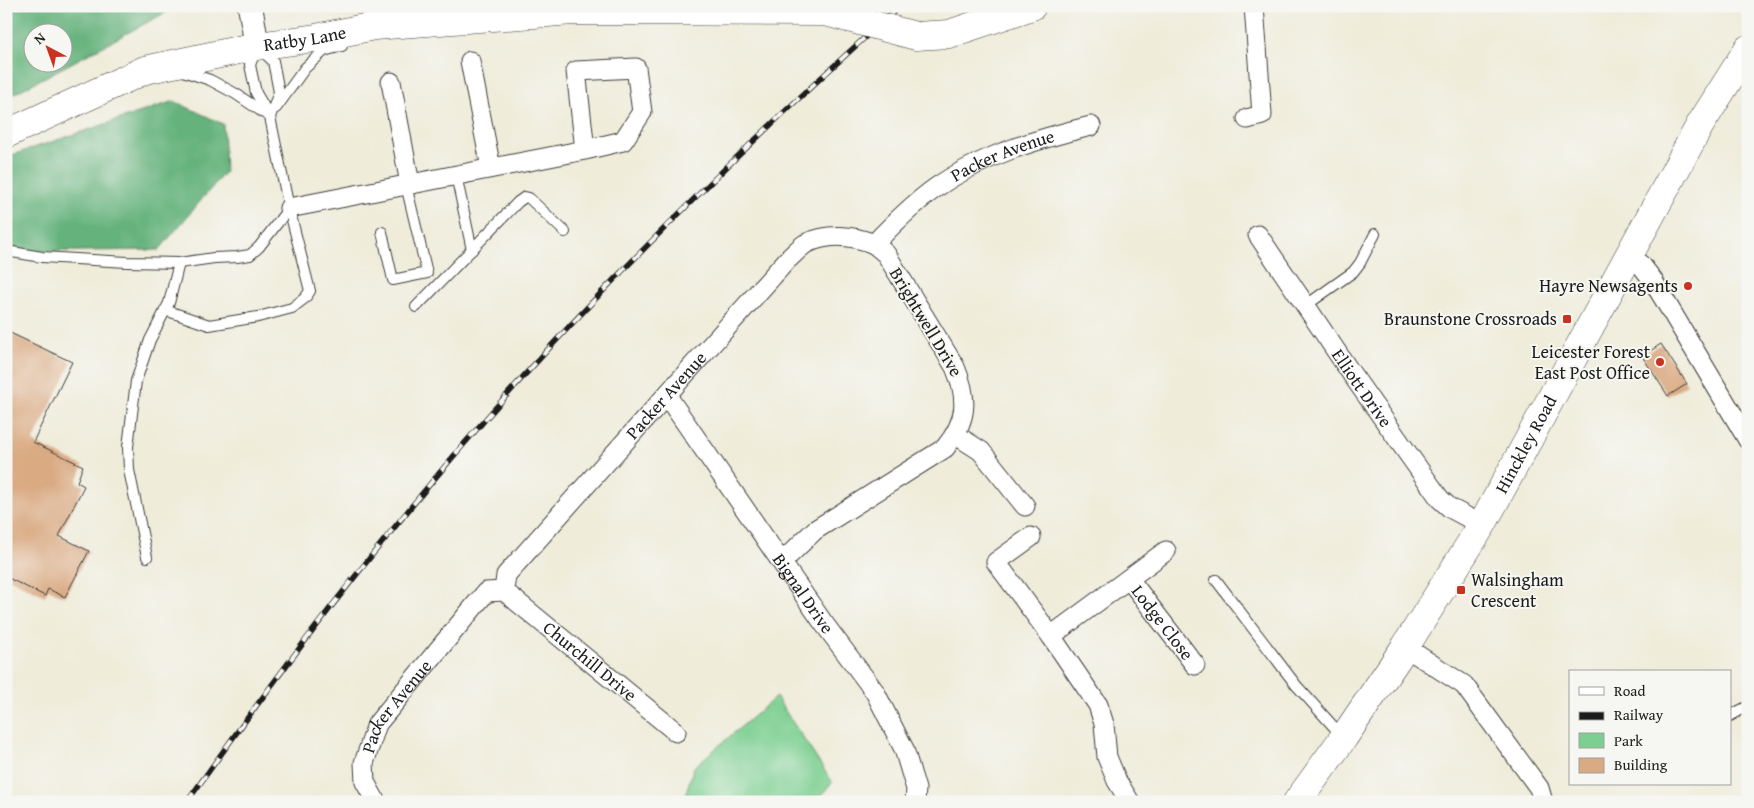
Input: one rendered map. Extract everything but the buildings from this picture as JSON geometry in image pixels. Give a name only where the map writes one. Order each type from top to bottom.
[{"type":"main road","name":"Ratby Lane","points":[[6,134],[145,70],[258,46],[316,38],[374,26],[573,12],[826,12],[916,36],[949,34],[1032,6]]},
{"type":"main road","name":"Hinckley Road","points":[[1297,802],[1405,647],[1482,526],[1700,125],[1748,49]]},
{"type":"street","points":[[250,6],[258,46]]},
{"type":"street","points":[[1247,120],[1262,115],[1254,6]]},
{"type":"street","points":[[470,61],[491,168]]},
{"type":"street","points":[[289,208],[584,150],[623,141],[642,112],[636,68],[576,71],[584,150]]},
{"type":"street","points":[[391,82],[408,185]]},
{"type":"street","name":"Packer Avenue","points":[[376,802],[364,782],[364,763],[377,724],[486,592],[504,591],[506,575],[788,260],[805,245],[833,236],[860,238],[874,244],[903,214],[934,189],[966,170],[1006,151],[1043,138],[1091,126]]},
{"type":"street","name":"Elliott Drive","points":[[1258,235],[1358,384],[1440,499],[1450,508],[1482,526]]},
{"type":"street","name":"Brightwell Drive","points":[[782,562],[815,530],[945,448],[956,435],[964,416],[962,382],[955,368],[886,254],[874,244]]},
{"type":"street","points":[[1629,255],[1642,266],[1652,279],[1748,440]]},
{"type":"street","name":"Bignal Drive","points":[[667,396],[822,621],[875,692],[904,749],[916,789],[914,802]]},
{"type":"street","points":[[956,435],[981,451],[1025,506]]},
{"type":"street","points":[[1031,537],[996,562],[1051,636],[1098,705],[1104,724],[1107,757],[1117,781],[1130,802]]},
{"type":"street","name":"Lodge Close","points":[[1051,636],[1166,551]]},
{"type":"street","name":"Lodge Close","points":[[1129,579],[1195,665]]},
{"type":"street","name":"Churchill Drive","points":[[504,591],[676,732]]},
{"type":"street","points":[[1405,647],[1464,685],[1539,788],[1543,802]]},
{"type":"lane","points":[[394,35],[485,18]]},
{"type":"lane","points":[[270,116],[305,68],[324,51],[350,44]]},
{"type":"lane","points":[[165,310],[209,325],[258,318],[292,308],[305,298],[310,291],[289,208],[270,116],[256,93],[250,65],[258,46],[273,61],[278,92],[270,116]]},
{"type":"lane","points":[[165,66],[210,80],[270,116]]},
{"type":"lane","points":[[456,175],[472,250]]},
{"type":"lane","points":[[382,232],[393,280],[427,273],[408,185]]},
{"type":"lane","points":[[416,308],[525,197],[530,198],[565,232]]},
{"type":"lane","points":[[6,251],[42,258],[127,262],[179,263],[237,257],[250,255],[259,247],[289,208]]},
{"type":"lane","points":[[1306,306],[1352,272],[1360,263],[1375,234]]},
{"type":"lane","points":[[147,557],[129,470],[128,448],[136,381],[150,340],[169,303],[179,263]]},
{"type":"lane","points":[[1216,580],[1296,685],[1344,737]]},
{"type":"lane","points":[[1732,715],[1748,706]]},
{"type":"green space","points":[[6,6],[178,6],[72,63],[72,22],[22,22],[22,72],[55,72],[6,98]]},
{"type":"green space","points":[[174,101],[223,124],[225,172],[159,250],[6,252],[6,157]]},
{"type":"green space","points":[[776,697],[832,782],[816,802],[683,802],[694,767]]},
{"type":"railway","points":[[187,802],[334,604],[385,539],[490,414],[601,293],[674,219],[785,111],[900,6]]},
{"type":"place","name":"Hayre Newsagents","points":[[1688,286]]},
{"type":"place","name":"Braunstone Crossroads","points":[[1567,319]]},
{"type":"place","name":"Leicester Forest East Post Office","points":[[1660,362]]},
{"type":"place","name":"Walsingham Crescent","points":[[1461,590]]}]
